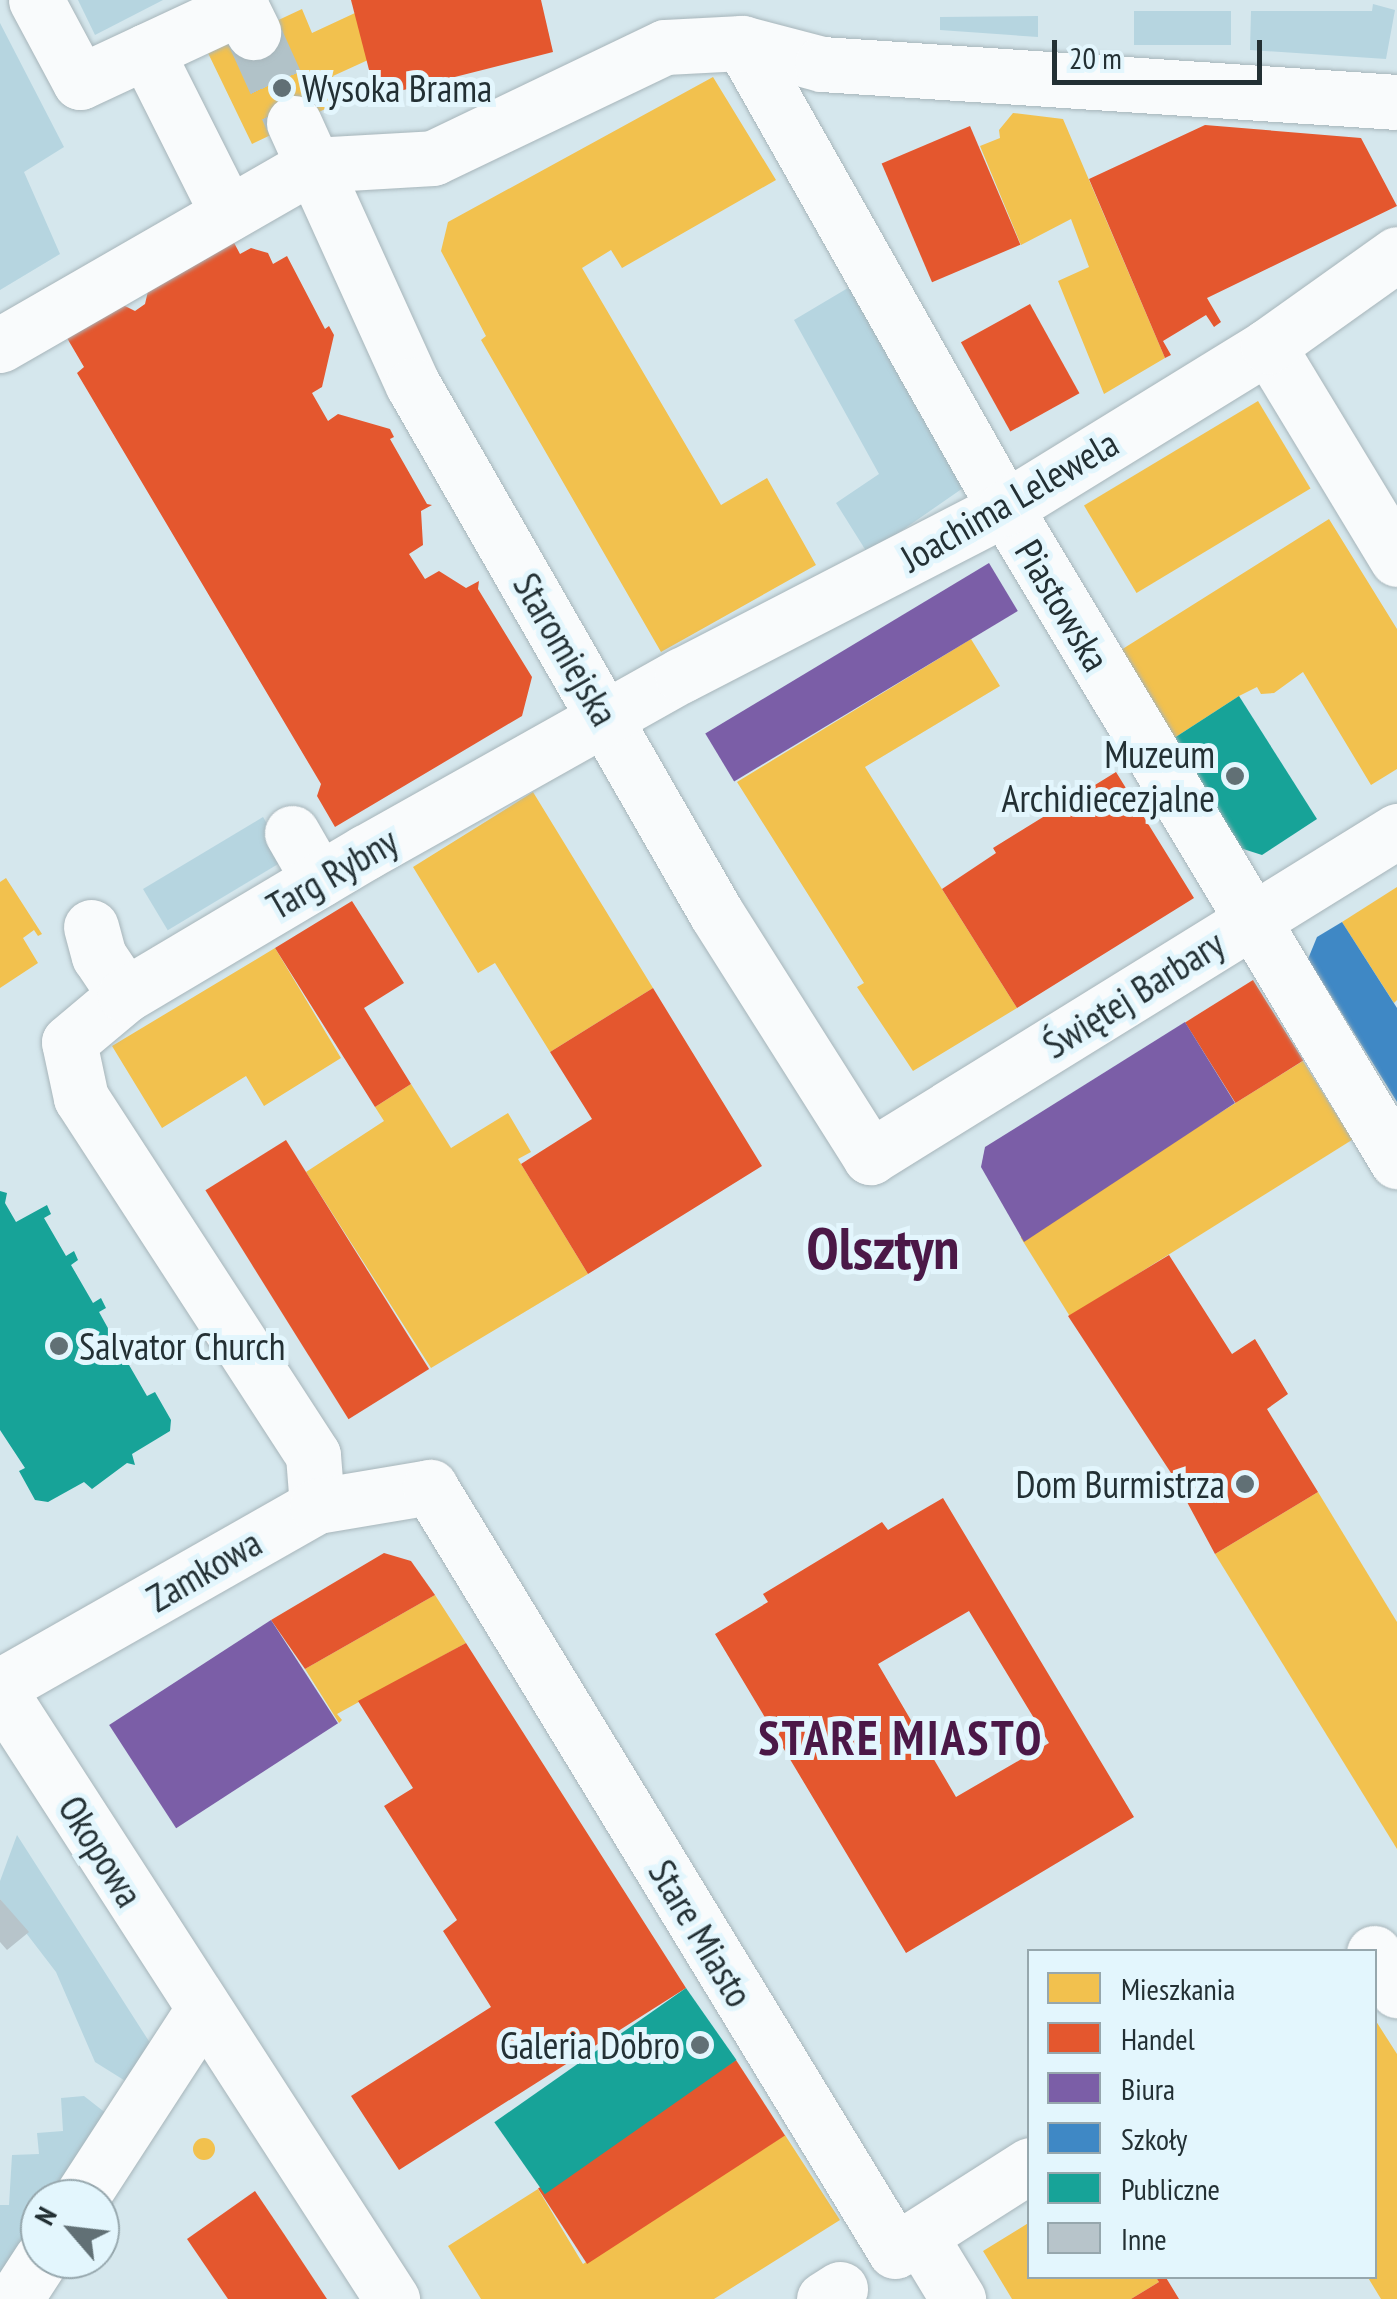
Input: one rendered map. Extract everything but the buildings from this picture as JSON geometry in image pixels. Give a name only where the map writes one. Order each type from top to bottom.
[{"type":"street","points":[[36,0],[80,82],[241,7],[253,32]]},
{"type":"street","points":[[0,345],[228,214],[304,144],[433,158],[665,47],[742,43],[822,64],[1397,102]]},
{"type":"street","name":"Piastowska","points":[[742,43],[1005,508],[1397,1161]]},
{"type":"street","points":[[146,51],[228,214]]},
{"type":"street","name":"Staromiejska","points":[[304,144],[413,385],[716,913],[870,1157]]},
{"type":"street","name":"Joachima Lelewela","points":[[606,720],[682,675],[1005,508],[1268,346],[1397,254]]},
{"type":"street","points":[[1268,346],[1397,559]]},
{"type":"street","name":"Targ Rybny","points":[[317,1506],[313,1455],[81,1098],[70,1042],[125,994],[319,880],[606,720]]},
{"type":"street","name":"Świętej Barbary","points":[[870,1157],[1397,831]]},
{"type":"street","points":[[292,833],[319,880]]},
{"type":"street","points":[[90,927],[99,956],[125,994]]},
{"type":"street","name":"Stare Miasto","points":[[420,1488],[430,1487],[895,2250],[1027,2167]]},
{"type":"street","name":"Zamkowa","points":[[0,1689],[317,1506],[420,1488]]},
{"type":"street","name":"Okopowa","points":[[0,1689],[202,2010],[392,2299]]},
{"type":"street","points":[[93,2179],[202,2010]]},
{"type":"street","points":[[924,2243],[958,2299]]},
{"type":"shaded area","points":[[78,0],[163,0],[95,35]]},
{"type":"shaded area","points":[[1373,4],[1395,10],[1386,59],[1250,50],[1251,11],[1372,11]]},
{"type":"shaded area","points":[[1134,11],[1231,11],[1231,45],[1134,45]]},
{"type":"shaded area","points":[[1038,16],[1038,37],[940,30],[940,17]]},
{"type":"shaded area","points":[[0,23],[64,147],[24,172],[60,254],[0,290]]},
{"type":"shaded area","points":[[863,279],[976,479],[868,554],[836,503],[879,474],[794,320]]},
{"type":"shaded area","points":[[263,817],[288,858],[168,930],[143,889]]},
{"type":"shaded area","points":[[17,1835],[152,2046],[127,2082],[95,2062],[56,1972],[0,1899],[0,1881]]},
{"type":"shaded area","points":[[84,2096],[107,2114],[64,2179],[20,2179],[20,2246],[0,2277],[0,2205],[9,2205],[12,2155],[39,2154],[37,2133],[63,2131],[61,2098]]},
{"type":"tunnel","points":[[253,32],[294,123]]},
{"type":"place","name":"Wysoka Brama","points":[[282,88]]},
{"type":"place","name":"Muzeum Archidiecezjalne","points":[[1235,776]]},
{"type":"place","name":"Salvator Church","points":[[59,1346]]},
{"type":"place","name":"Dom Burmistrza","points":[[1245,1484]]},
{"type":"place","name":"Galeria Dobro","points":[[700,2045]]},
{"type":"district","name":"Olsztyn","points":[[883,1248]]},
{"type":"district","name":"STARE MIASTO","points":[[901,1738]]}]
